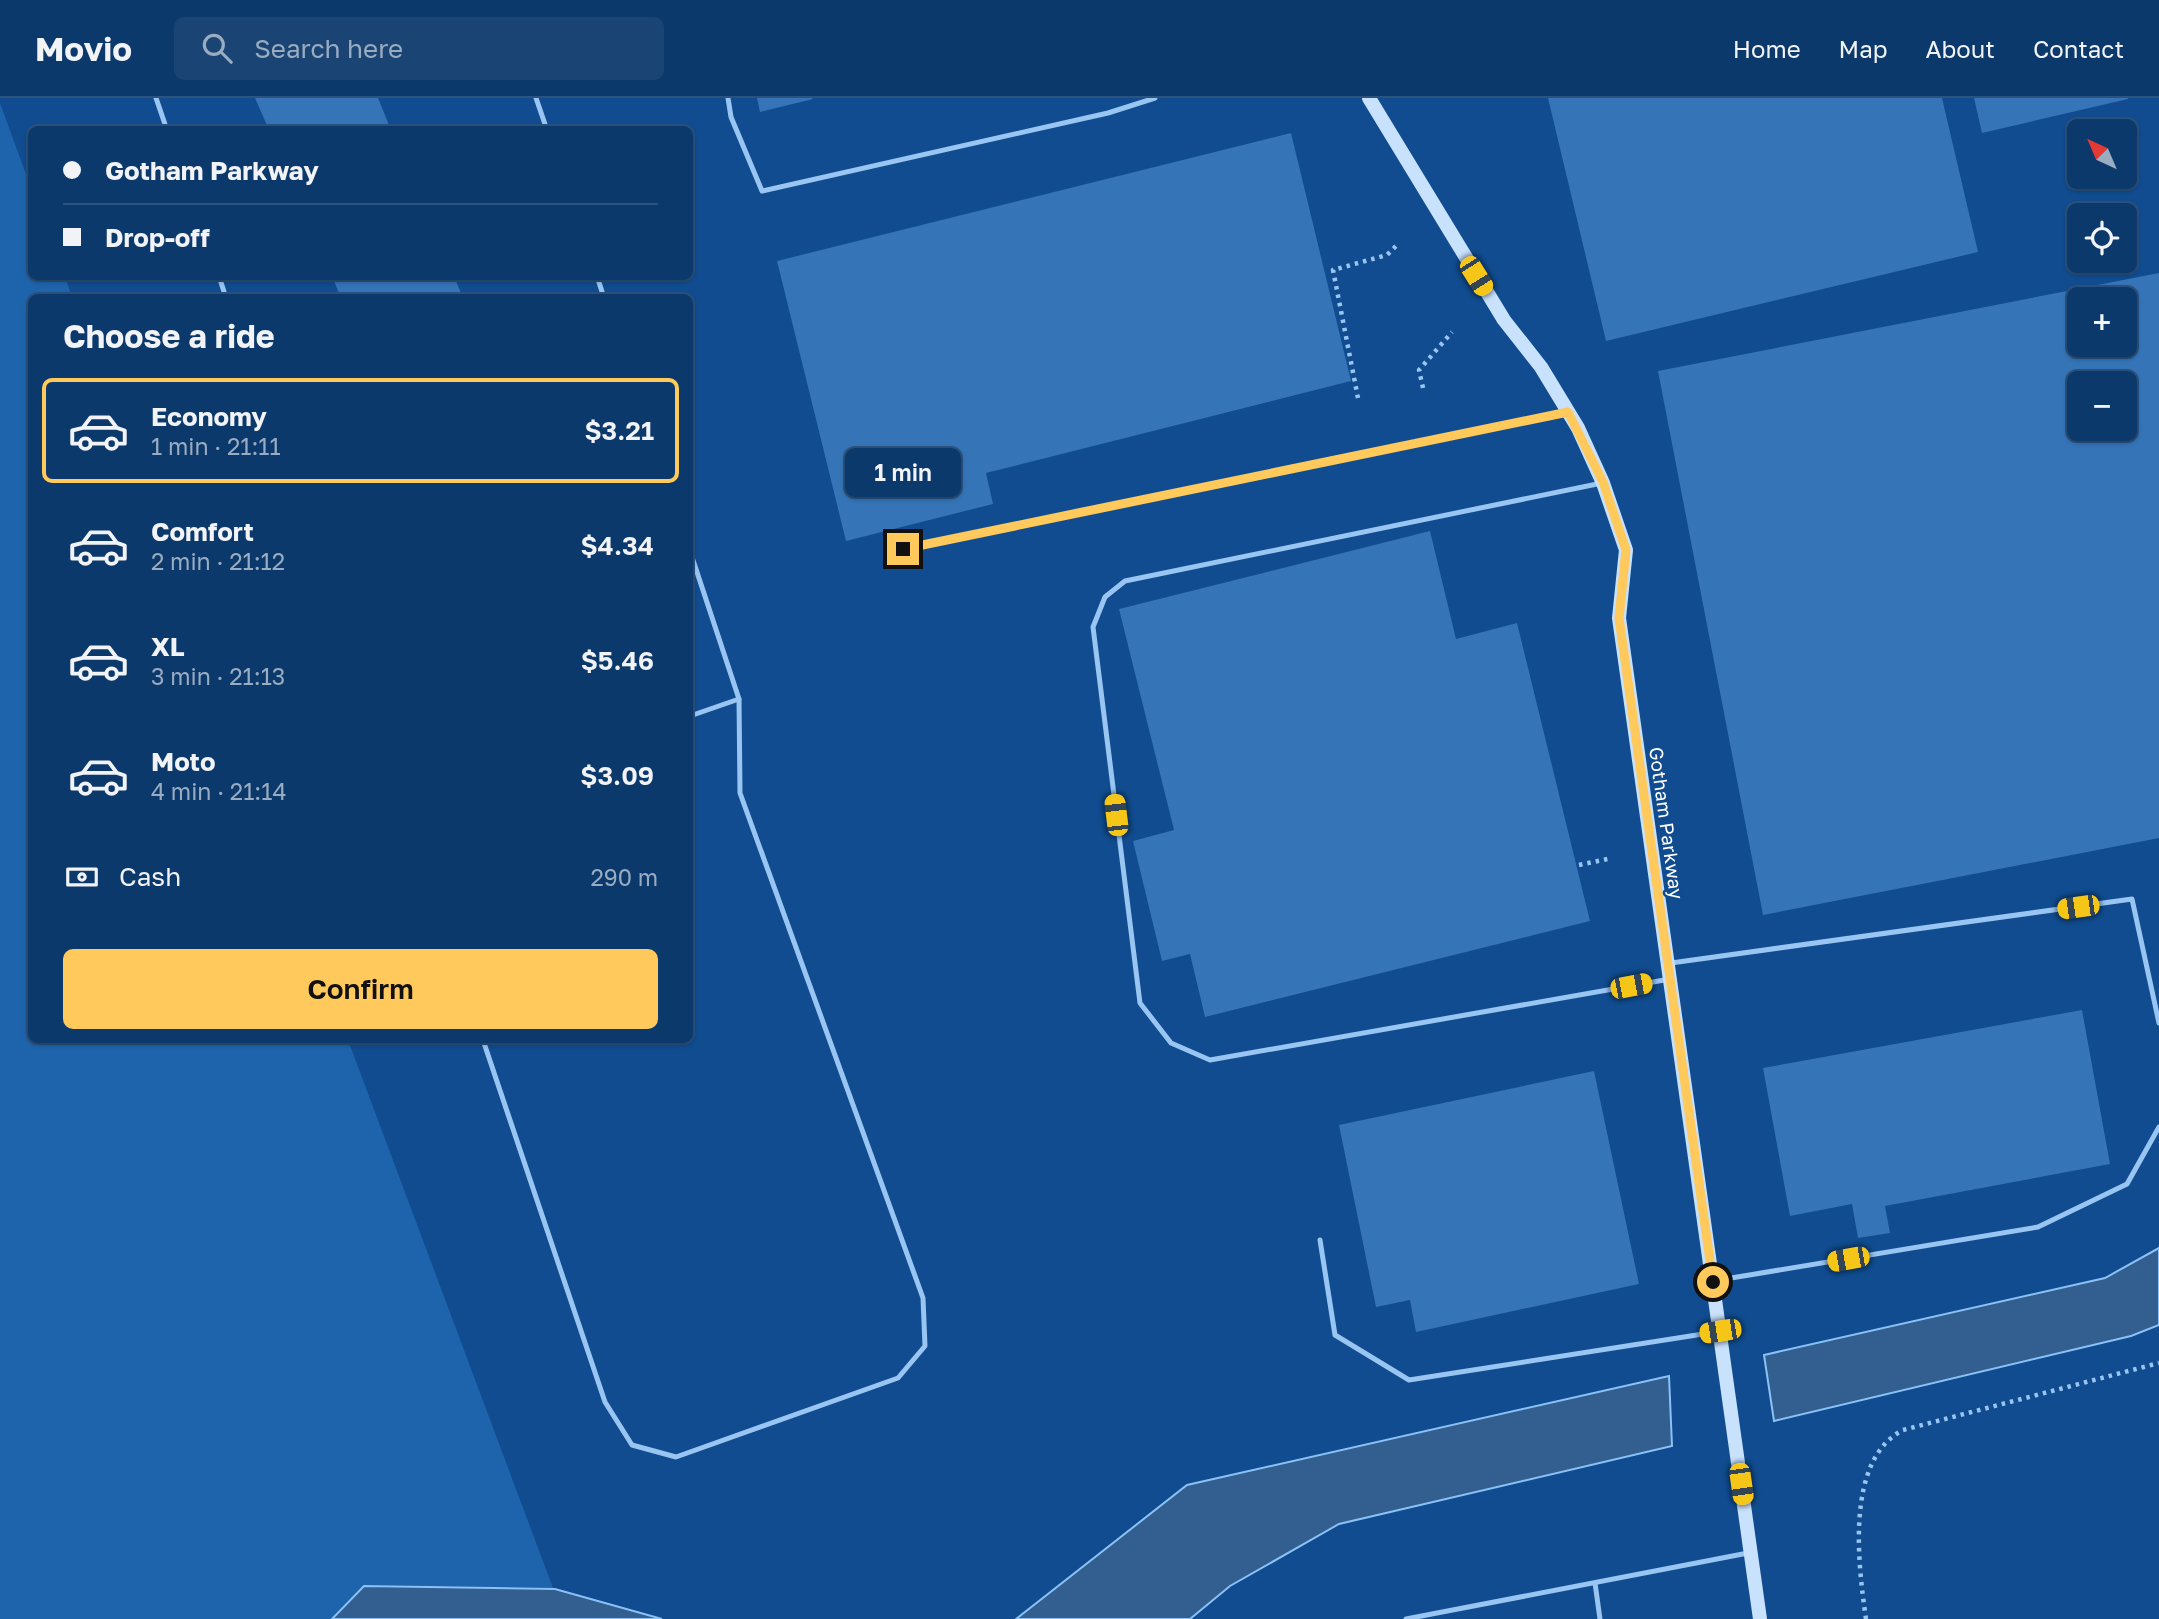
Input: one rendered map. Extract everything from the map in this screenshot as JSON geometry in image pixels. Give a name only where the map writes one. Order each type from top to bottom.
[{"type":"street","name":"Gotham Parkway","points":[[1369,98],[1504,320],[1541,367],[1568,412],[1603,482],[1626,550],[1619,618],[1760,1619]]},
{"type":"lane","points":[[156,98],[166,126]]},
{"type":"lane","points":[[536,98],[546,126]]},
{"type":"lane","points":[[728,98],[731,117],[762,191],[1108,113],[1156,98]]},
{"type":"lane","points":[[903,549],[1568,412]]},
{"type":"lane","points":[[1603,482],[1125,580],[1105,597],[1093,627],[1140,1003],[1171,1043],[1210,1060],[1670,978]]},
{"type":"lane","points":[[484,1043],[605,1402],[632,1445],[676,1457],[898,1378],[925,1346],[923,1298],[740,793],[739,699],[693,560]]},
{"type":"lane","points":[[693,715],[739,699]]},
{"type":"lane","points":[[1667,963],[2132,899],[2159,1023]]},
{"type":"lane","points":[[1713,1282],[2038,1227],[2127,1184],[2159,1127]]},
{"type":"lane","points":[[1320,1240],[1335,1335],[1409,1380],[1720,1331]]},
{"type":"lane","points":[[1406,1619],[1751,1552]]},
{"type":"lane","points":[[1595,1583],[1600,1619]]},
{"type":"path","points":[[1359,398],[1334,270],[1387,255],[1399,243]]},
{"type":"path","points":[[1423,388],[1419,370],[1452,332]]},
{"type":"path","points":[[1579,865],[1612,858]]},
{"type":"path","points":[[1866,1619],[1860,1550],[1862,1499],[1870,1464],[1882,1444],[1903,1430],[2159,1363]]},
{"type":"shaded area","points":[[0,103],[28,180],[28,280],[66,280],[71,294],[28,294],[28,1043],[349,1043],[553,1588],[364,1585],[331,1619],[0,1619]]},
{"type":"shaded area","points":[[2159,1248],[2159,1325],[2131,1336],[1774,1421],[1764,1355],[2105,1278]]},
{"type":"shaded area","points":[[1669,1376],[1672,1446],[1339,1524],[1230,1586],[1190,1619],[1016,1619],[1187,1485]]},
{"type":"shaded area","points":[[364,1586],[555,1589],[662,1619],[332,1619]]},
{"type":"building","points":[[255,98],[378,98],[389,126],[267,126]]},
{"type":"building","points":[[757,98],[812,98],[813,99],[760,112]]},
{"type":"building","points":[[1548,98],[1942,98],[1978,252],[1606,341]]},
{"type":"building","points":[[1974,98],[2128,98],[2128,99],[1982,133]]},
{"type":"building","points":[[1291,133],[1351,381],[986,473],[993,504],[846,541],[777,261]]},
{"type":"building","points":[[2159,273],[2159,838],[1763,915],[1658,371],[2067,291],[2067,357],[2137,357],[2137,287],[2087,287]]},
{"type":"building","points":[[334,280],[456,280],[461,294],[339,294]]},
{"type":"building","points":[[1430,531],[1456,639],[1517,623],[1590,921],[1205,1017],[1190,954],[1162,961],[1133,841],[1174,830],[1119,609]]},
{"type":"building","points":[[2082,1010],[2110,1164],[1885,1206],[1890,1233],[1858,1238],[1852,1204],[1790,1216],[1763,1068]]},
{"type":"building","points":[[1594,1071],[1639,1284],[1416,1332],[1410,1300],[1376,1307],[1339,1125]]},
{"type":"route","points":[[903,549],[1568,412],[1603,482],[1626,550],[1619,618],[1713,1282]]}]
